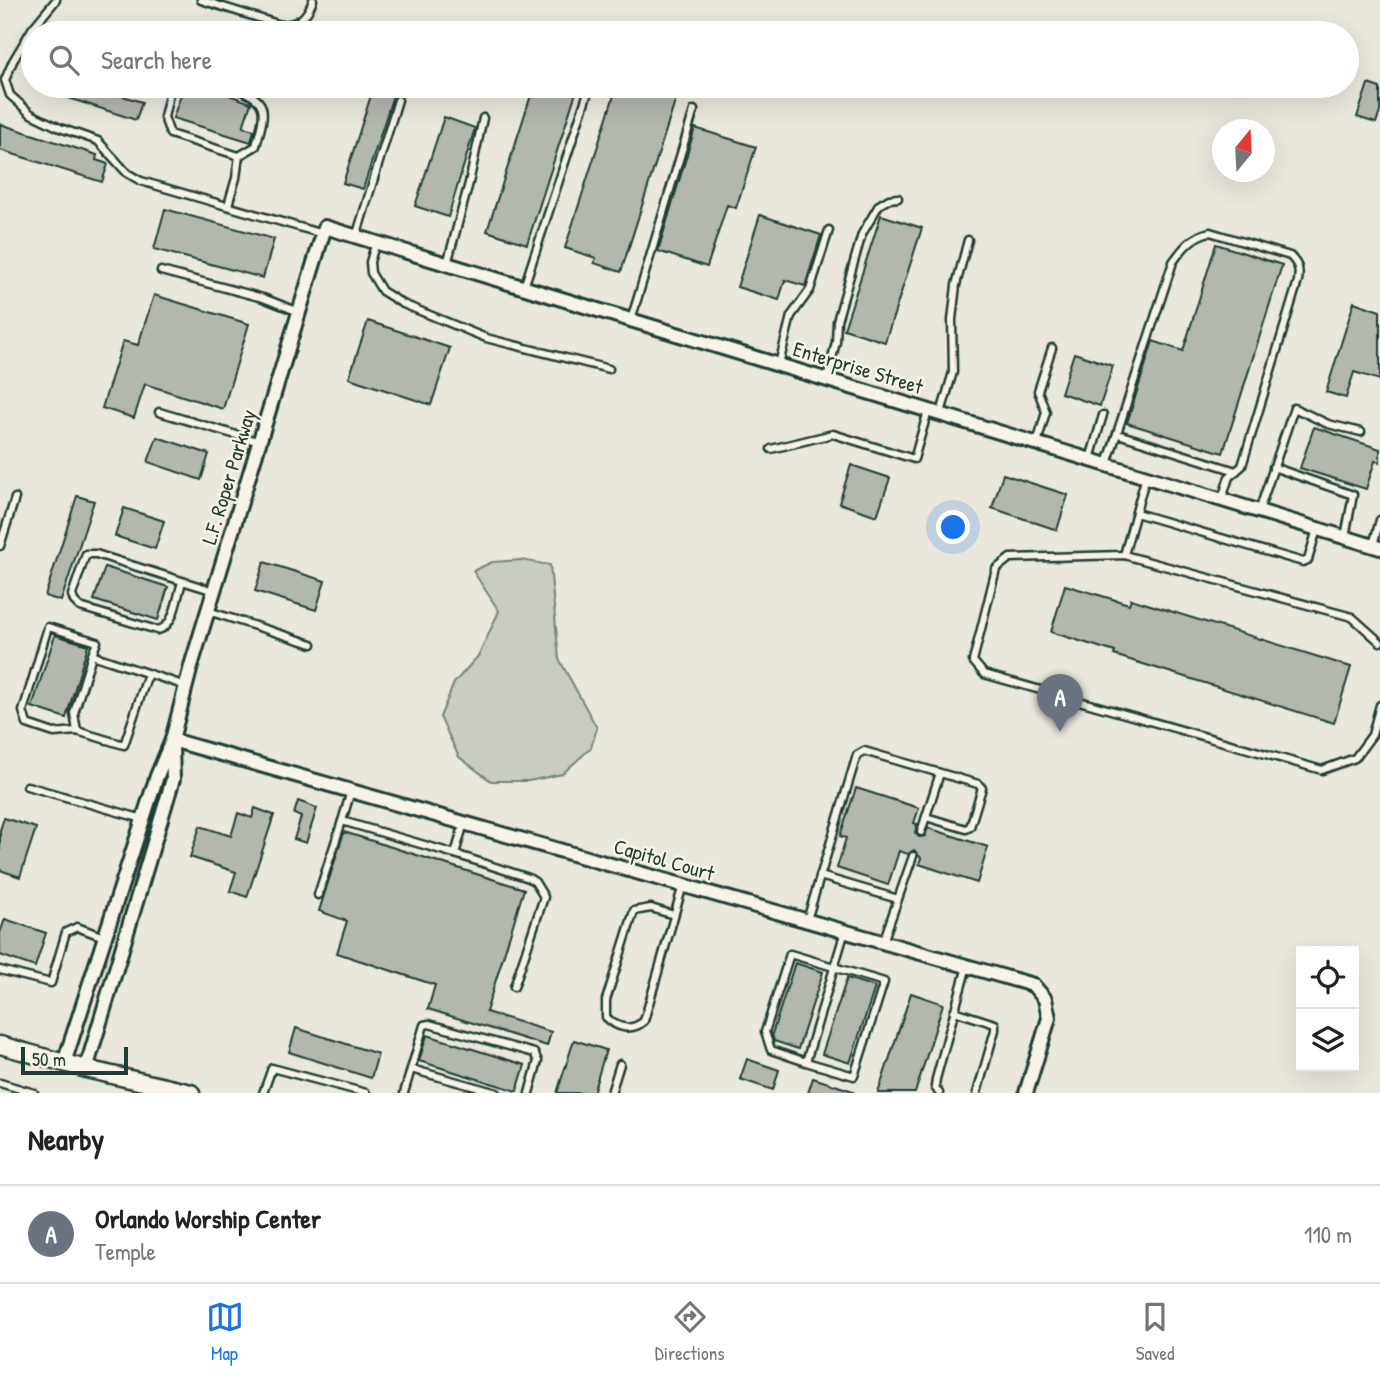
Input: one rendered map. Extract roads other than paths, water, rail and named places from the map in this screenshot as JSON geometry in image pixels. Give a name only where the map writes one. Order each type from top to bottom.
[{"type":"street","name":"Enterprise Street","points":[[324,230],[524,287],[1377,547]]},
{"type":"street","name":"L.F. Roper Parkway","points":[[64,1063],[156,776],[172,740],[208,611],[324,230]]},
{"type":"street","name":"L.F. Roper Parkway","points":[[86,1069],[173,779],[172,740]]},
{"type":"street","name":"Capitol Court","points":[[172,740],[1032,985],[1045,999],[1049,1018],[1026,1093]]},
{"type":"street","points":[[0,1045],[86,1069],[191,1093]]},
{"type":"lane","points":[[39,21],[56,0]]},
{"type":"lane","points":[[201,0],[268,21]]},
{"type":"lane","points":[[298,21],[306,14],[313,0]]},
{"type":"lane","points":[[21,48],[5,80],[10,95],[31,114],[98,142],[127,173],[141,181],[324,230]]},
{"type":"lane","points":[[168,98],[164,117],[170,134],[239,156],[256,146],[264,114],[257,98]]},
{"type":"lane","points":[[524,287],[586,98]]},
{"type":"lane","points":[[356,237],[398,100]]},
{"type":"lane","points":[[631,320],[694,110]]},
{"type":"lane","points":[[447,264],[483,118]]},
{"type":"lane","points":[[228,205],[239,156]]},
{"type":"lane","points":[[827,379],[836,342],[837,321],[862,234],[879,205],[889,199],[898,198]]},
{"type":"lane","points":[[779,364],[791,316],[810,290],[829,230]]},
{"type":"lane","points":[[1107,464],[1174,262],[1189,242],[1210,232],[1290,256],[1297,263],[1300,272],[1298,281],[1246,453],[1241,466],[1229,477],[1222,499]]},
{"type":"lane","points":[[771,449],[833,434],[914,459],[953,372],[956,285],[968,240]]},
{"type":"lane","points":[[376,243],[370,262],[371,273],[382,291],[403,304],[486,338],[609,369]]},
{"type":"lane","points":[[161,271],[263,298],[299,312]]},
{"type":"lane","points":[[1037,443],[1046,412],[1038,391],[1052,348]]},
{"type":"lane","points":[[1259,511],[1294,408],[1328,424],[1361,432]]},
{"type":"lane","points":[[159,411],[260,442]]},
{"type":"lane","points":[[1090,459],[1102,415]]},
{"type":"lane","points":[[1118,434],[1236,471]]},
{"type":"lane","points":[[1273,467],[1353,495],[1345,537]]},
{"type":"lane","points":[[1124,555],[1146,476]]},
{"type":"lane","points":[[0,546],[15,498]]},
{"type":"lane","points":[[1136,513],[1303,562],[1308,560],[1317,528]]},
{"type":"lane","points":[[1377,547],[1380,520]]},
{"type":"lane","points":[[182,582],[169,625],[158,630],[80,607],[72,595],[86,554],[96,554],[214,591]]},
{"type":"lane","points":[[1380,642],[1352,617],[1124,555],[1010,558],[996,569],[974,661],[984,674],[1322,770],[1355,758],[1372,735],[1380,705]]},
{"type":"lane","points":[[208,611],[312,643]]},
{"type":"lane","points":[[77,730],[74,713],[97,642],[48,627],[23,711],[27,723],[54,733],[77,730],[124,745],[148,674]]},
{"type":"lane","points":[[92,655],[186,685]]},
{"type":"lane","points":[[807,920],[857,755],[864,751],[978,784],[982,788],[970,827],[966,829],[926,817]]},
{"type":"lane","points":[[921,832],[940,773]]},
{"type":"lane","points":[[27,786],[143,819]]},
{"type":"lane","points":[[317,895],[351,791]]},
{"type":"lane","points":[[342,821],[455,854],[535,882],[544,897],[514,987]]},
{"type":"lane","points":[[455,854],[464,823]]},
{"type":"lane","points":[[883,942],[913,856]]},
{"type":"lane","points":[[820,876],[898,899]]},
{"type":"lane","points":[[674,915],[652,908],[634,911],[606,1000],[606,1017],[611,1021],[627,1028],[637,1027],[644,1021],[683,885]]},
{"type":"lane","points":[[0,970],[51,983],[66,932],[77,927],[104,937]]},
{"type":"lane","points":[[806,1062],[845,931]]},
{"type":"lane","points":[[790,954],[884,982],[854,1076],[806,1062],[771,1050],[765,1032],[790,954]]},
{"type":"lane","points":[[939,1093],[935,1087],[936,1079],[967,966]]},
{"type":"lane","points":[[954,1011],[995,1024],[977,1093]]},
{"type":"lane","points":[[404,1093],[424,1025],[429,1024],[534,1053],[538,1061],[529,1093]]},
{"type":"lane","points":[[611,1093],[620,1064]]},
{"type":"lane","points":[[263,1093],[272,1068],[366,1093]]},
{"type":"lane","points":[[411,1069],[496,1093]]},
{"type":"lane","points":[[0,1083],[34,1093]]},
{"type":"place","name":"Orlando Worship Center","points":[[1060,732]]}]
